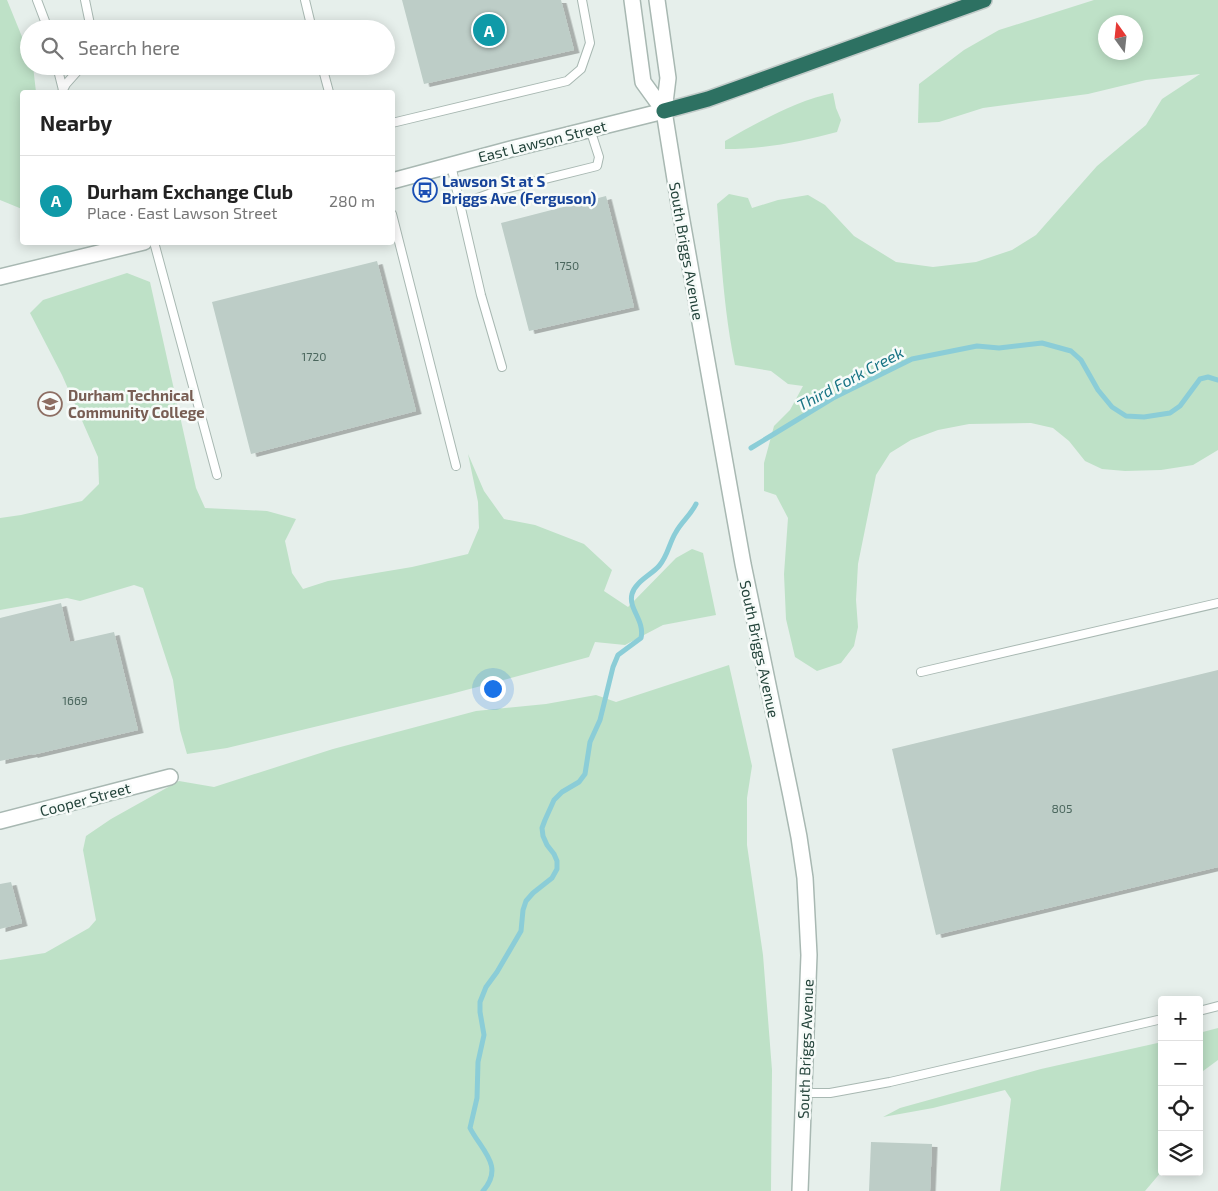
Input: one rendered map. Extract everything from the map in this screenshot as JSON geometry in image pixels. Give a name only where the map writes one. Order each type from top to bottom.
[{"type":"highway","points":[[664,111],[708,99],[984,0]]},
{"type":"street","points":[[632,0],[643,82],[664,111]]},
{"type":"street","points":[[657,0],[668,78],[664,111]]},
{"type":"street","name":"East Lawson Street","points":[[395,179],[664,111]]},
{"type":"street","name":"South Briggs Avenue","points":[[664,111],[743,564],[799,837],[805,888],[809,955],[800,1191]]},
{"type":"street","points":[[0,277],[99,248],[122,245]]},
{"type":"street","name":"Cooper Street","points":[[0,820],[170,777]]},
{"type":"lane","points":[[37,0],[45,20]]},
{"type":"lane","points":[[85,0],[89,20]]},
{"type":"lane","points":[[305,0],[310,20]]},
{"type":"lane","points":[[395,122],[567,81],[581,69],[590,42],[582,0]]},
{"type":"lane","points":[[59,75],[63,90]]},
{"type":"lane","points":[[63,90],[74,75]]},
{"type":"lane","points":[[324,75],[328,90]]},
{"type":"lane","points":[[461,204],[497,191],[598,166],[599,157],[590,129]]},
{"type":"lane","points":[[451,165],[480,295],[502,368]]},
{"type":"lane","points":[[395,226],[456,466]]},
{"type":"lane","points":[[155,245],[172,302],[217,474]]},
{"type":"lane","points":[[921,672],[1218,603]]},
{"type":"lane","points":[[1203,1009],[1218,1006]]},
{"type":"lane","points":[[803,1093],[830,1093],[890,1082],[1158,1020]]},
{"type":"green space","points":[[0,0],[7,0],[20,32],[20,75],[34,75],[36,90],[20,90],[20,208],[0,200]]},
{"type":"green space","points":[[1094,0],[1218,0],[1218,450],[1193,465],[1161,470],[1125,471],[1102,469],[1085,461],[1069,441],[1053,428],[1031,423],[969,424],[938,430],[911,440],[890,453],[876,475],[858,564],[856,600],[858,627],[854,646],[841,663],[817,671],[795,657],[786,619],[784,574],[788,518],[776,495],[764,491],[764,463],[774,426],[790,410],[803,386],[788,384],[771,371],[735,365],[726,305],[717,204],[729,194],[748,198],[752,208],[778,200],[808,195],[825,205],[854,236],[896,262],[933,267],[976,262],[1012,250],[1036,235],[1097,166],[1146,125],[1162,99],[1200,74],[1146,80],[1088,94],[983,108],[939,122],[918,123],[919,84],[964,50],[999,30]]},
{"type":"green space","points":[[833,93],[841,120],[837,132],[782,144],[754,148],[725,149],[725,141],[764,120],[805,101]]},
{"type":"green space","points":[[127,273],[150,282],[196,488],[205,508],[267,511],[296,519],[285,541],[292,573],[303,589],[328,581],[412,567],[468,554],[479,528],[478,502],[468,454],[484,491],[504,519],[535,525],[584,544],[612,570],[604,591],[628,607],[676,558],[692,549],[703,553],[716,615],[663,625],[625,645],[595,642],[589,657],[451,694],[227,748],[187,754],[180,730],[173,680],[143,588],[134,585],[80,601],[67,598],[0,610],[0,518],[82,501],[99,484],[98,457],[62,375],[30,313],[43,300]]},
{"type":"green space","points":[[729,665],[752,766],[747,798],[747,845],[763,955],[772,1070],[771,1191],[0,1191],[0,960],[45,953],[89,928],[96,920],[83,850],[86,836],[111,819],[179,781],[214,787],[333,749],[476,711],[546,704],[596,695],[616,702]]},
{"type":"green space","points":[[1218,1028],[1218,1060],[1203,1071],[1203,1041],[1203,1032]]},
{"type":"green space","points":[[1158,1043],[1158,1176],[1145,1191],[1000,1191],[1011,1099],[1005,1090],[933,1108],[883,1117],[900,1108],[1041,1069]]},
{"type":"building","points":[[402,0],[561,0],[574,50],[424,84]]},
{"type":"building","points":[[606,196],[634,307],[529,331],[501,223]]},
{"type":"building","points":[[377,261],[416,411],[251,454],[212,302]]},
{"type":"building","points":[[61,603],[70,642],[114,632],[138,730],[0,761],[0,618]]},
{"type":"building","points":[[1218,670],[1218,867],[936,935],[892,749]]},
{"type":"building","points":[[11,882],[22,923],[0,929],[0,884]]},
{"type":"building","points":[[871,1142],[932,1144],[930,1191],[869,1191]]},
{"type":"waterway","name":"Third Fork Creek","points":[[751,448],[833,398],[912,359],[977,346],[999,348],[1042,343],[1071,351],[1081,360],[1098,390],[1112,407],[1126,416],[1144,417],[1170,413],[1180,406],[1200,379],[1208,377],[1218,380]]},
{"type":"waterway","name":"Third Fork Creek","points":[[483,1191],[492,1174],[491,1166],[489,1158],[470,1128],[477,1098],[478,1062],[484,1035],[480,1002],[486,987],[521,931],[526,901],[552,878],[557,869],[557,861],[547,845],[542,828],[554,800],[562,792],[579,782],[585,774],[590,742],[600,720],[613,667],[618,655],[641,638],[641,626],[632,605],[632,594],[636,586],[662,562],[676,532],[696,504]]},
{"type":"place","name":"Durham Exchange Club","points":[[489,30]]},
{"type":"place","name":"Lawson St at S Briggs Ave (Ferguson)","points":[[425,190]]},
{"type":"place","name":"Durham Technical Community College","points":[[50,404]]}]
